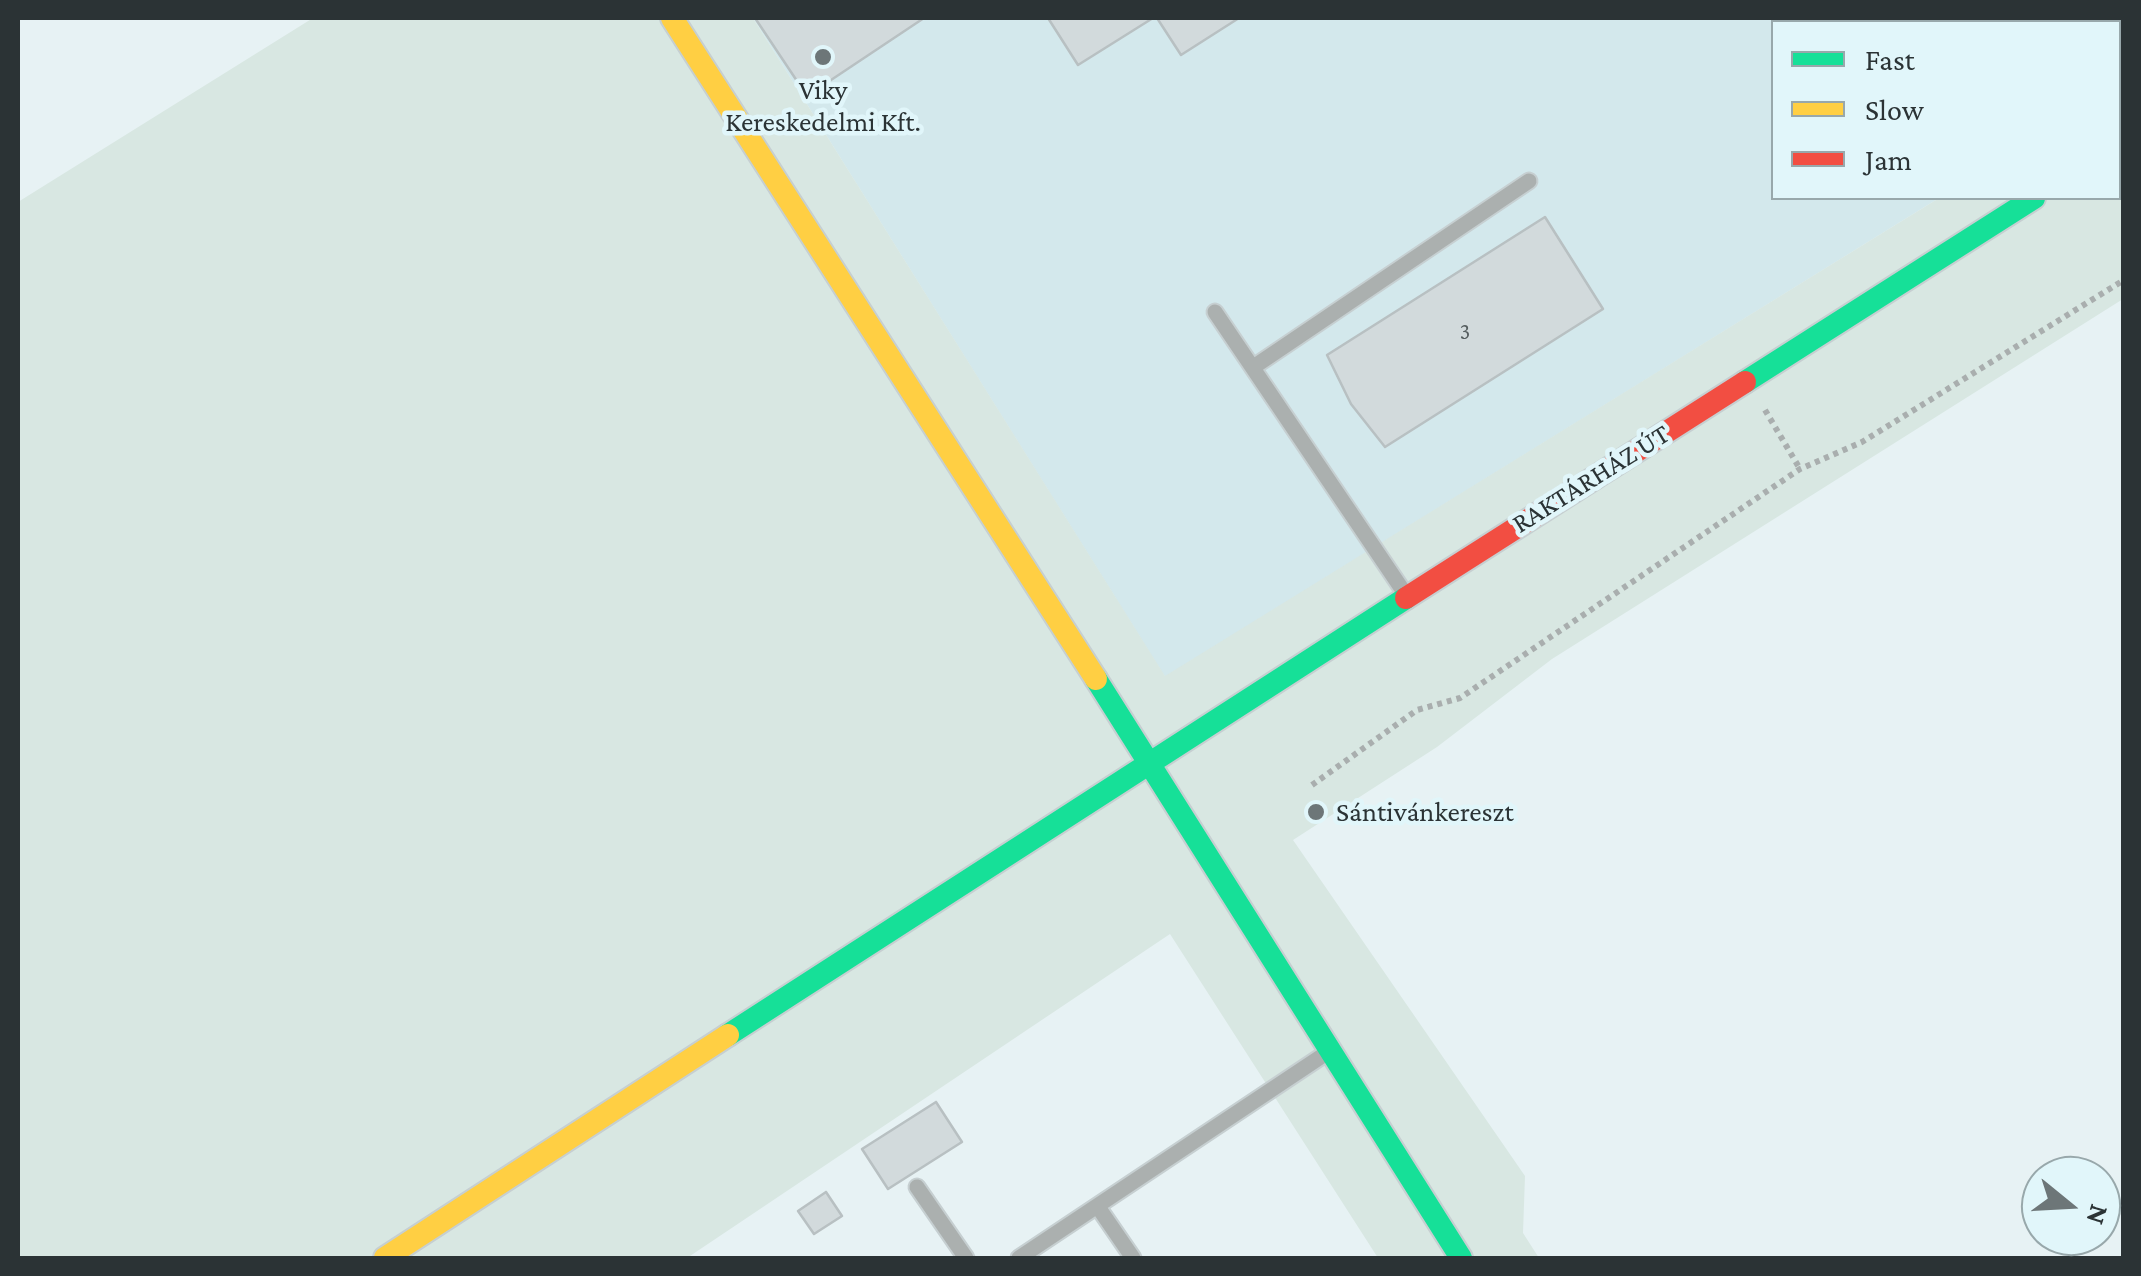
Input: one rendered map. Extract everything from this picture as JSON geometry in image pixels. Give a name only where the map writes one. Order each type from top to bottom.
[{"type":"street","points":[[672,18],[1149,760],[1462,1258]]},
{"type":"street","name":"RAKTÁRHÁZ ÚT","points":[[385,1258],[1149,760],[2031,200]]},
{"type":"lane","points":[[1254,366],[1529,182]]},
{"type":"lane","points":[[1215,312],[1254,366],[1363,538],[1407,596]]},
{"type":"lane","points":[[1020,1258],[1329,1052]]},
{"type":"lane","points":[[917,1187],[966,1258]]},
{"type":"lane","points":[[1098,1207],[1133,1258]]},
{"type":"path","points":[[1312,784],[1417,710],[1460,698],[1800,469],[1862,442],[2124,280]]},
{"type":"path","points":[[1747,380],[1800,469]]},
{"type":"shaded area","points":[[313,18],[753,18],[1165,676],[1936,200],[2121,200],[2123,79],[2123,299],[1552,659],[1437,747],[1293,840],[1525,1176],[1523,1233],[1539,1258],[1378,1258],[1170,934],[687,1258],[18,1258],[18,202]]},
{"type":"shaded area","points":[[753,18],[2123,18],[2121,81],[2121,20],[1771,20],[1771,200],[1936,200],[1165,677]]},
{"type":"building","name":"Viky Kereskedelmi Kft.","points":[[755,18],[924,18],[807,96]]},
{"type":"building","points":[[1048,18],[1153,18],[1078,65]]},
{"type":"building","points":[[1157,18],[1239,18],[1181,55]]},
{"type":"building","points":[[2124,18],[2124,47],[2121,48],[2121,20],[2084,20]]},
{"type":"building","points":[[1545,217],[1603,309],[1385,447],[1351,404],[1327,355]]},
{"type":"building","points":[[936,1102],[962,1142],[888,1189],[862,1149]]},
{"type":"building","points":[[826,1192],[842,1216],[814,1234],[798,1211]]},
{"type":"traffic: fast","points":[[1745,382],[2031,200]]},
{"type":"traffic: fast","points":[[728,1035],[1406,598]]},
{"type":"traffic: fast","points":[[1096,679],[1461,1258]]},
{"type":"traffic: slow","points":[[672,18],[1096,679]]},
{"type":"traffic: slow","points":[[385,1258],[728,1035]]},
{"type":"traffic: jam","points":[[1406,598],[1745,382]]},
{"type":"place","name":"Viky Kereskedelmi Kft.","points":[[823,57]]},
{"type":"place","name":"Sántivánkereszt","points":[[1316,812]]}]
